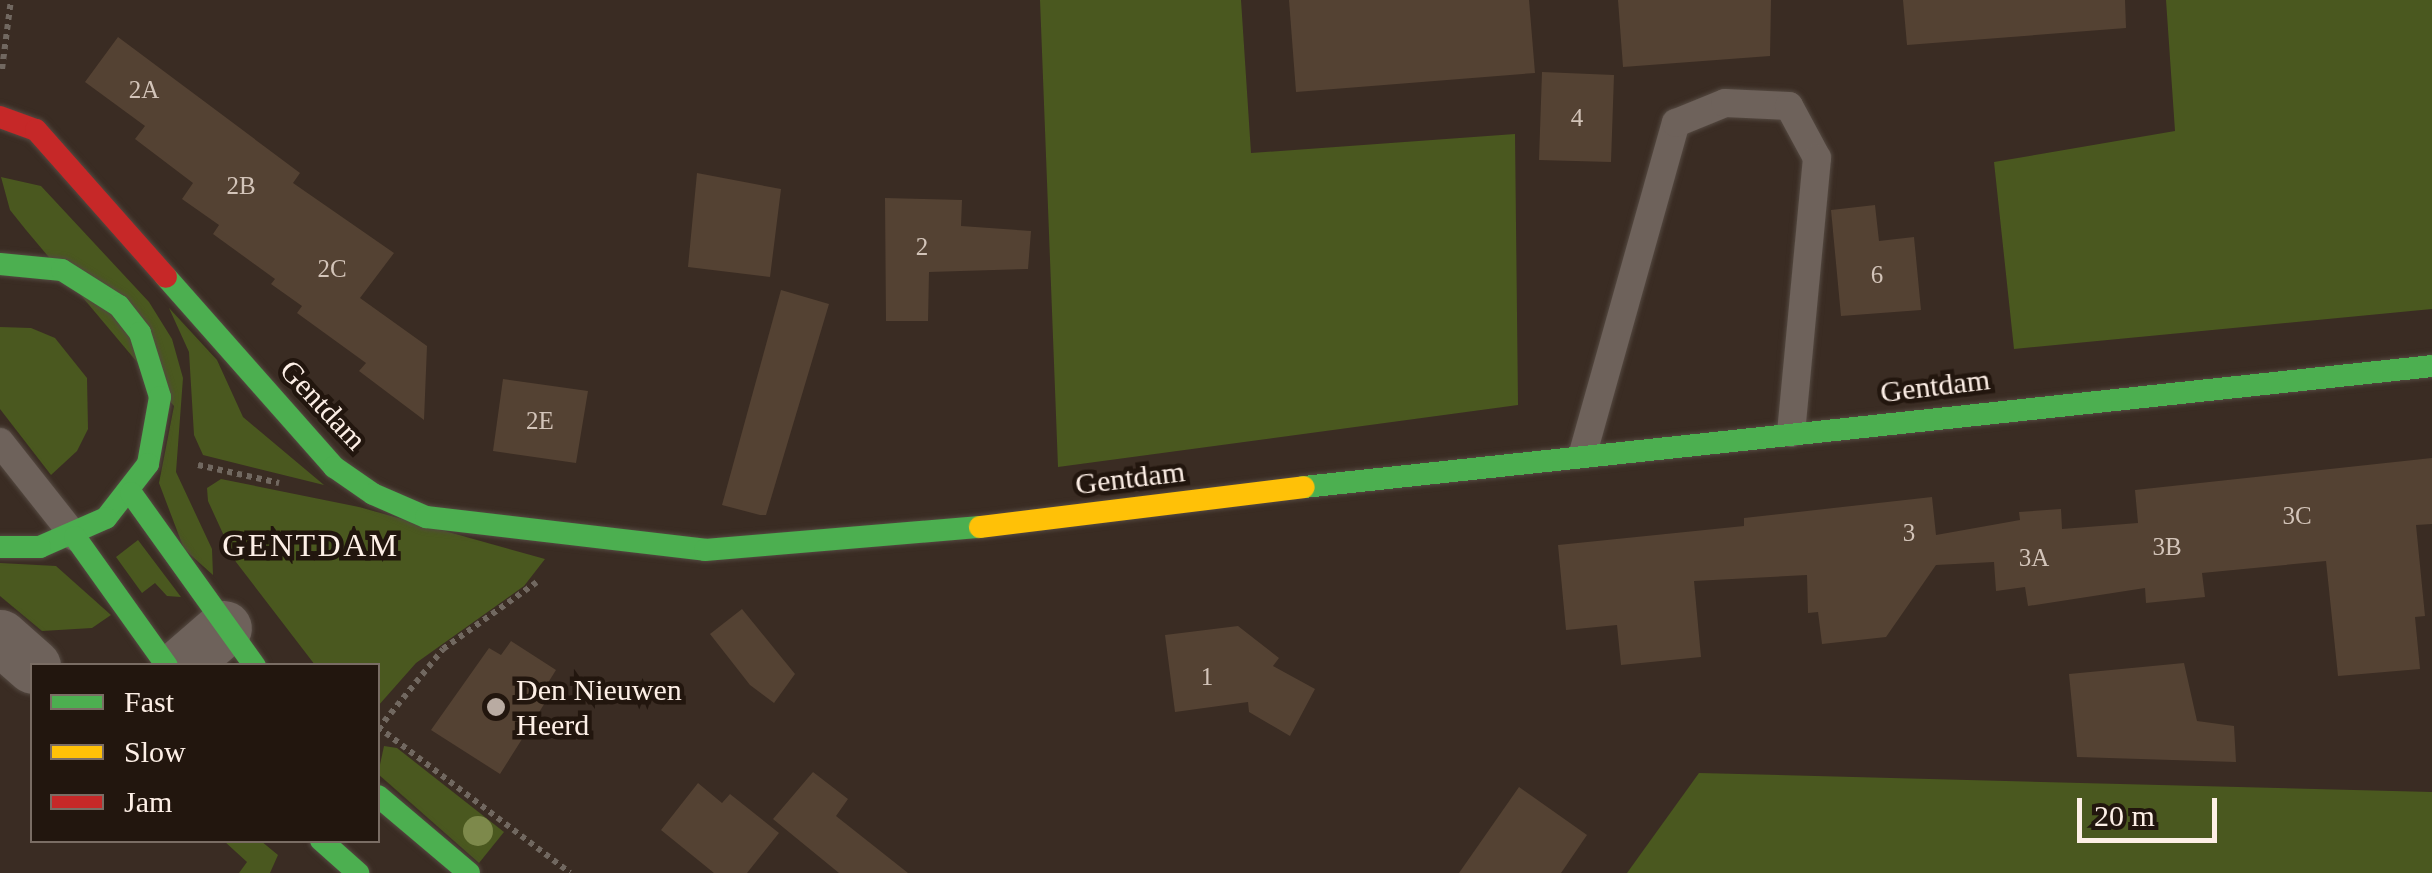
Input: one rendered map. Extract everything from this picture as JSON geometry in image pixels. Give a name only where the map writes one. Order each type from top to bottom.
[{"type":"street","name":"Gentdam","points":[[0,116],[36,130],[334,467],[374,494],[426,516],[586,538],[704,550],[872,540],[1583,453],[2432,366]]},
{"type":"street","points":[[0,264],[62,270],[93,285],[140,333],[160,397],[158,431],[131,493],[74,537],[40,547],[0,548]]},
{"type":"street","points":[[131,493],[239,647],[189,663]]},
{"type":"street","points":[[74,537],[165,663]]},
{"type":"street","points":[[0,637],[30,663]]},
{"type":"street","points":[[380,800],[469,873]]},
{"type":"lane","points":[[1583,453],[1676,123],[1725,103],[1788,106],[1816,158],[1791,432]]},
{"type":"lane","points":[[0,442],[74,537]]},
{"type":"path","points":[[197,477],[195,464],[285,484]]},
{"type":"path","points":[[380,725],[443,648],[586,538]]},
{"type":"path","points":[[380,729],[570,873]]},
{"type":"green space","points":[[1040,0],[1241,0],[1251,153],[1515,134],[1518,405],[1058,467]]},
{"type":"green space","points":[[2166,0],[2432,0],[2432,309],[2014,349],[1994,162],[2175,131]]},
{"type":"green space","points":[[1,177],[41,186],[149,302],[172,339],[183,378],[176,472],[212,549],[213,575],[184,549],[159,483],[174,406],[10,210]]},
{"type":"green space","points":[[169,308],[217,360],[243,417],[324,485],[203,455],[194,435],[189,352]]},
{"type":"green space","points":[[0,327],[31,328],[55,338],[87,378],[88,429],[77,451],[51,475],[0,409]]},
{"type":"green space","points":[[221,479],[359,507],[545,559],[524,586],[416,663],[380,704],[380,663],[313,663],[236,562],[208,501],[207,488]]},
{"type":"green space","points":[[138,540],[181,597],[167,596],[155,583],[142,593],[116,557]]},
{"type":"green space","points":[[0,563],[56,566],[111,615],[92,628],[42,631],[0,596]]},
{"type":"green space","points":[[384,746],[397,748],[504,832],[479,863],[380,776]]},
{"type":"green space","points":[[1699,773],[2432,792],[2432,873],[1627,873]]},
{"type":"green space","points":[[226,843],[263,843],[278,855],[270,873],[239,873],[247,862]]},
{"type":"building","points":[[1289,0],[1529,0],[1535,73],[1296,92]]},
{"type":"building","points":[[1618,0],[1771,0],[1770,56],[1623,67]]},
{"type":"building","points":[[1903,0],[2125,0],[2126,28],[1907,45]]},
{"type":"building","points":[[118,37],[300,173],[293,183],[394,253],[360,298],[427,346],[424,420],[359,371],[366,363],[297,313],[302,306],[271,284],[275,279],[213,234],[219,225],[182,199],[193,183],[135,139],[145,126],[85,82]]},
{"type":"building","points":[[1542,72],[1614,75],[1611,162],[1539,160]]},
{"type":"building","points":[[697,173],[781,189],[770,277],[688,267]]},
{"type":"building","points":[[885,198],[962,200],[961,226],[1031,231],[1028,269],[929,272],[928,321],[886,321]]},
{"type":"building","points":[[1875,205],[1879,241],[1914,237],[1921,310],[1841,316],[1831,210]]},
{"type":"building","points":[[781,290],[829,304],[766,515],[760,515],[722,505]]},
{"type":"building","points":[[503,379],[588,391],[576,463],[493,451]]},
{"type":"building","points":[[2432,458],[2432,524],[2416,525],[2425,616],[2415,617],[2420,669],[2338,676],[2326,561],[2202,573],[2205,597],[2146,603],[2145,588],[2028,606],[2025,587],[1996,591],[1994,562],[1936,565],[1886,637],[1822,644],[1818,612],[1808,613],[1807,575],[1694,581],[1701,657],[1621,665],[1617,625],[1566,630],[1558,545],[1744,526],[1744,518],[1932,497],[1936,535],[2020,520],[2019,512],[2061,509],[2062,529],[2138,523],[2135,490]]},
{"type":"building","points":[[742,609],[795,674],[774,703],[750,685],[710,634]]},
{"type":"building","points":[[1238,626],[1279,658],[1273,666],[1315,689],[1290,736],[1249,712],[1248,702],[1175,712],[1165,635]]},
{"type":"building","points":[[511,641],[556,670],[541,694],[548,698],[500,774],[431,730],[489,648],[501,655]]},
{"type":"building","points":[[2184,663],[2197,721],[2234,726],[2236,762],[2077,757],[2069,674]]},
{"type":"building","points":[[813,772],[848,799],[836,816],[908,873],[839,873],[773,819]]},
{"type":"building","points":[[698,783],[722,803],[730,794],[779,833],[747,873],[714,873],[661,830]]},
{"type":"building","points":[[1519,787],[1587,835],[1561,873],[1459,873]]},
{"type":"traffic: fast","points":[[0,264],[62,270],[119,306],[140,333],[160,397],[148,464],[106,518],[40,547],[0,547]]},
{"type":"traffic: fast","points":[[166,277],[334,467],[373,494],[426,517],[705,550],[980,527]]},
{"type":"traffic: fast","points":[[1304,487],[2432,366]]},
{"type":"traffic: fast","points":[[131,493],[253,663]]},
{"type":"traffic: fast","points":[[75,537],[165,663]]},
{"type":"traffic: fast","points":[[380,798],[469,873]]},
{"type":"traffic: fast","points":[[324,843],[358,873]]},
{"type":"traffic: slow","points":[[980,527],[1304,487]]},
{"type":"traffic: jam","points":[[0,117],[36,130],[166,277]]},
{"type":"place","name":"Den Nieuwen Heerd","points":[[496,707]]},
{"type":"district","name":"GENTDAM","points":[[311,545]]}]
